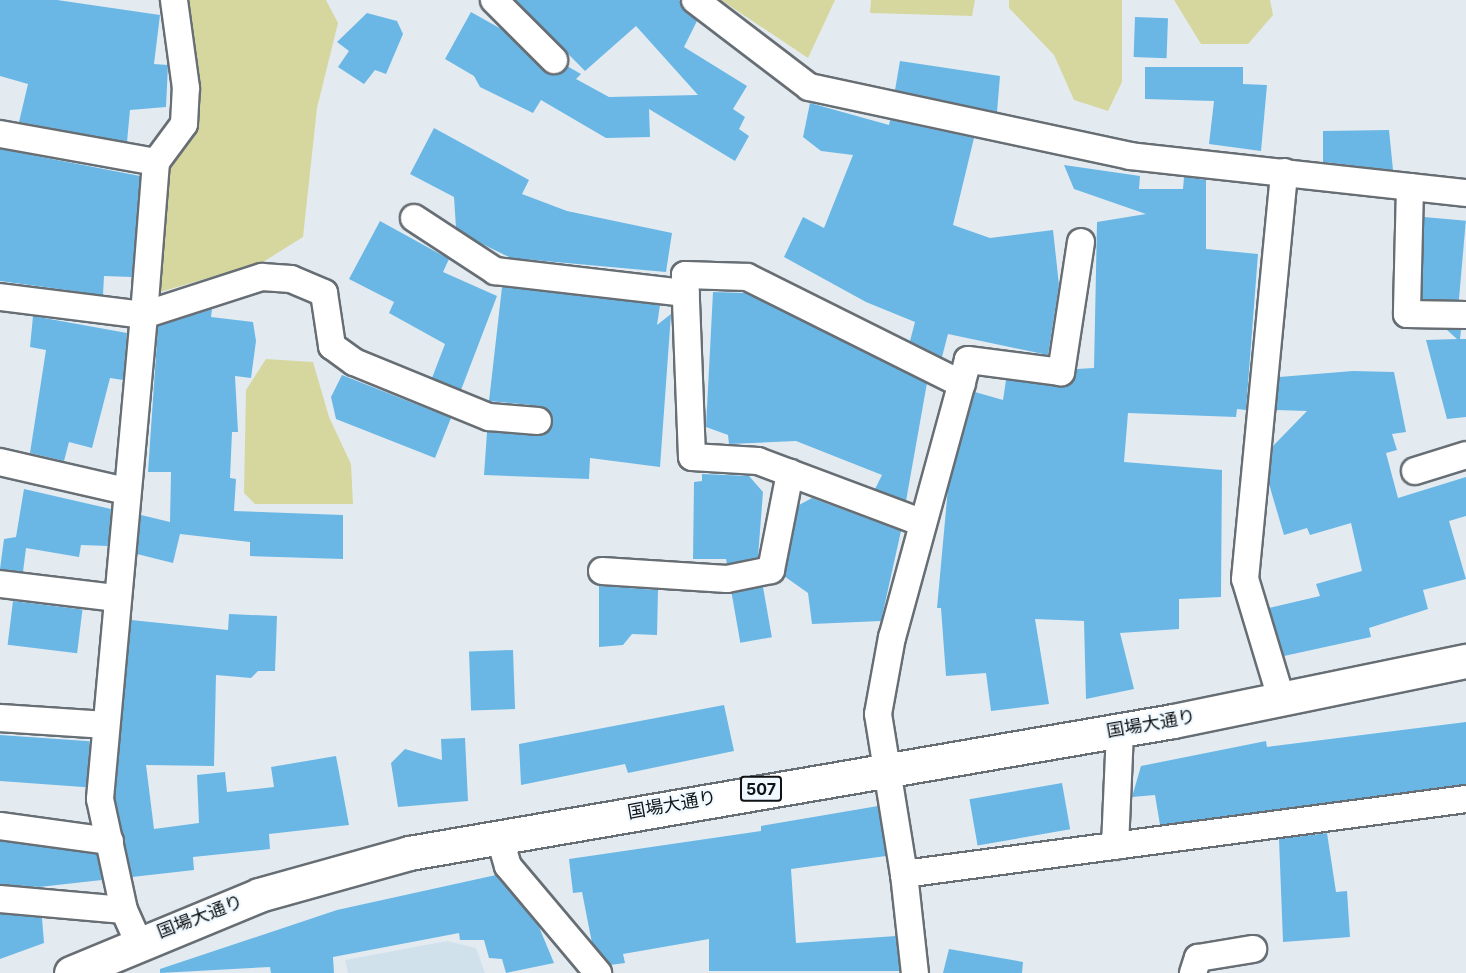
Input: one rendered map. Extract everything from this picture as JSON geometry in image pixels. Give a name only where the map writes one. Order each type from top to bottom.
[{"type":"highway","name":"国場大通り","points":[[71,973],[138,941],[348,868],[499,835],[888,767],[1120,730],[1466,660]]},
{"type":"street","points":[[138,941],[124,910],[100,798],[156,162],[184,124],[186,87],[174,0]]},
{"type":"street","points":[[494,0],[554,60]]},
{"type":"street","points":[[695,0],[809,87],[1130,156],[1466,193]]},
{"type":"street","points":[[0,134],[156,162]]},
{"type":"street","points":[[1281,698],[1245,579],[1284,172]]},
{"type":"street","points":[[1410,187],[1407,314],[1466,315]]},
{"type":"street","points":[[414,218],[495,271],[686,293]]},
{"type":"street","points":[[915,973],[904,874],[878,714],[892,637],[968,360],[1060,372],[1081,242]]},
{"type":"street","points":[[923,523],[758,461],[692,457],[686,275],[747,277],[962,384]]},
{"type":"street","points":[[0,297],[144,315],[262,277],[291,279],[324,293],[332,346],[354,362],[489,417],[538,421]]},
{"type":"street","points":[[1414,471],[1466,455]]},
{"type":"street","points":[[0,462],[126,491]]},
{"type":"street","points":[[602,571],[727,579],[771,570],[790,473]]},
{"type":"street","points":[[0,584],[116,598]]},
{"type":"street","points":[[0,718],[105,725]]},
{"type":"street","points":[[1115,846],[1120,730]]},
{"type":"street","points":[[904,874],[1466,799]]},
{"type":"street","points":[[0,826],[110,841]]},
{"type":"street","points":[[499,835],[508,866],[598,973]]},
{"type":"street","points":[[0,899],[124,910]]},
{"type":"street","points":[[1193,973],[1197,958],[1253,949]]},
{"type":"shaded area","points":[[447,941],[476,948],[485,973],[348,973],[345,960]]},
{"type":"green space","points":[[181,0],[326,0],[338,23],[317,108],[303,237],[263,262],[160,292],[166,171],[198,127],[196,53]]},
{"type":"green space","points":[[721,0],[835,0],[808,58]]},
{"type":"green space","points":[[871,0],[975,0],[972,16],[870,13]]},
{"type":"green space","points":[[1009,0],[1122,0],[1122,82],[1108,111],[1074,100],[1054,55],[1009,8]]},
{"type":"green space","points":[[1174,0],[1270,0],[1273,15],[1248,44],[1201,44]]},
{"type":"green space","points":[[266,359],[313,362],[329,417],[351,464],[353,504],[255,504],[244,493],[246,390]]},
{"type":"building","points":[[0,0],[57,0],[160,15],[154,64],[168,65],[166,107],[130,110],[127,142],[19,122],[28,84],[0,76]]},
{"type":"building","points":[[515,0],[679,0],[697,21],[684,47],[747,86],[733,109],[745,117],[739,129],[749,136],[735,161],[649,109],[650,137],[606,138],[541,100],[533,113],[480,87],[474,76],[445,59],[471,12],[503,30],[544,71],[557,75],[567,66],[581,74],[576,79],[609,97],[698,95],[636,26],[585,71]]},
{"type":"building","points":[[367,13],[397,21],[403,34],[386,74],[375,70],[364,84],[338,67],[349,51],[337,42]]},
{"type":"building","points":[[1135,17],[1168,18],[1167,58],[1134,57]]},
{"type":"building","points":[[900,61],[1000,76],[997,112],[895,90]]},
{"type":"building","points":[[1145,67],[1243,67],[1243,84],[1267,85],[1261,151],[1209,144],[1214,101],[1145,99]]},
{"type":"building","points":[[810,103],[889,125],[890,120],[974,138],[953,225],[990,238],[1053,230],[1059,285],[1048,355],[948,334],[942,357],[910,341],[915,322],[866,302],[784,257],[803,217],[824,228],[853,155],[821,151],[803,137]]},
{"type":"building","points":[[434,128],[529,180],[522,194],[567,211],[672,233],[666,272],[511,258],[474,240],[456,228],[454,197],[410,174]]},
{"type":"building","points":[[1389,130],[1393,170],[1323,162],[1323,131]]},
{"type":"building","points":[[0,149],[140,176],[132,277],[104,276],[103,295],[0,281]]},
{"type":"building","points":[[1064,165],[1140,176],[1139,189],[1183,189],[1184,177],[1206,180],[1206,249],[1258,254],[1246,410],[1237,409],[1236,417],[1128,413],[1124,462],[1222,470],[1221,597],[1179,599],[1179,629],[1120,633],[1134,689],[1086,699],[1084,621],[1035,619],[1049,704],[991,711],[986,673],[946,676],[941,608],[937,608],[948,488],[975,392],[1003,400],[1006,380],[1066,386],[1077,369],[1094,368],[1097,222],[1146,214],[1074,189]]},
{"type":"building","points":[[1424,217],[1466,221],[1459,302],[1417,299]]},
{"type":"building","points":[[380,221],[449,259],[443,272],[497,296],[461,390],[432,378],[445,344],[389,313],[394,302],[349,279]]},
{"type":"building","points":[[502,287],[660,305],[657,325],[671,314],[660,467],[590,458],[589,479],[484,475],[487,432],[537,436],[553,423],[540,406],[489,401]]},
{"type":"building","points":[[713,292],[745,293],[927,383],[906,501],[875,489],[882,475],[796,441],[729,444],[728,435],[706,427]]},
{"type":"building","points":[[212,309],[211,317],[253,322],[256,341],[251,378],[235,376],[238,432],[232,432],[230,478],[236,479],[234,511],[343,515],[343,559],[250,556],[250,542],[180,534],[173,563],[137,554],[141,515],[170,522],[171,472],[148,472],[158,326]]},
{"type":"building","points":[[33,316],[127,333],[123,380],[110,378],[92,448],[69,442],[64,461],[30,453],[46,350],[30,347]]},
{"type":"building","points":[[1447,330],[1461,330],[1460,339],[1466,339],[1466,417],[1447,419],[1426,340],[1457,339]]},
{"type":"building","points":[[1353,371],[1394,372],[1406,432],[1392,434],[1397,450],[1386,453],[1398,498],[1466,477],[1466,516],[1449,521],[1466,579],[1423,590],[1428,609],[1369,628],[1371,637],[1284,656],[1269,608],[1320,596],[1316,584],[1362,571],[1351,523],[1310,535],[1307,528],[1284,535],[1269,484],[1273,446],[1307,411],[1276,410],[1279,377]]},
{"type":"building","points":[[342,375],[451,418],[435,458],[336,419],[331,397]]},
{"type":"building","points":[[702,474],[749,476],[763,492],[758,557],[727,564],[726,559],[693,559],[694,482],[702,481]]},
{"type":"building","points":[[24,489],[111,509],[108,546],[81,545],[79,557],[26,548],[23,572],[0,569],[4,539],[16,537]]},
{"type":"building","points":[[812,498],[901,531],[881,621],[812,624],[808,593],[784,576],[799,505]]},
{"type":"building","points":[[599,586],[658,590],[657,635],[632,634],[623,645],[599,647]]},
{"type":"building","points":[[763,587],[772,637],[740,643],[731,593]]},
{"type":"building","points":[[13,601],[82,610],[77,653],[8,645]]},
{"type":"building","points":[[229,614],[277,616],[275,671],[258,671],[251,678],[216,675],[214,766],[146,765],[154,829],[199,823],[197,775],[225,772],[227,792],[274,787],[271,767],[336,756],[349,825],[269,834],[270,849],[193,857],[194,870],[132,877],[115,798],[131,620],[228,630]]},
{"type":"building","points":[[513,650],[515,709],[471,710],[469,652]]},
{"type":"building","points":[[724,705],[734,751],[628,773],[625,764],[521,785],[519,744]]},
{"type":"building","points":[[1466,722],[1466,784],[1160,825],[1155,795],[1132,797],[1141,766],[1266,741],[1267,747]]},
{"type":"building","points":[[0,735],[90,741],[87,787],[0,781]]},
{"type":"building","points":[[465,738],[468,801],[398,807],[391,763],[405,749],[442,760],[441,739]]},
{"type":"building","points":[[1062,783],[1070,829],[978,846],[969,799]]},
{"type":"building","points":[[878,806],[886,856],[791,869],[796,943],[896,936],[900,971],[709,971],[709,939],[623,954],[625,963],[610,965],[592,943],[582,892],[573,893],[569,859],[761,831],[761,826]]},
{"type":"building","points":[[1327,833],[1336,892],[1347,891],[1350,937],[1283,942],[1279,839]]},
{"type":"building","points":[[0,841],[97,854],[102,880],[39,887],[0,884]]},
{"type":"building","points":[[496,875],[539,927],[554,963],[506,973],[502,959],[489,958],[484,940],[460,940],[459,933],[333,957],[334,973],[271,973],[270,967],[160,973],[160,969],[337,910]]},
{"type":"building","points":[[0,914],[42,918],[44,943],[0,959]]},
{"type":"building","points":[[949,949],[1023,962],[1022,973],[943,973]]}]
